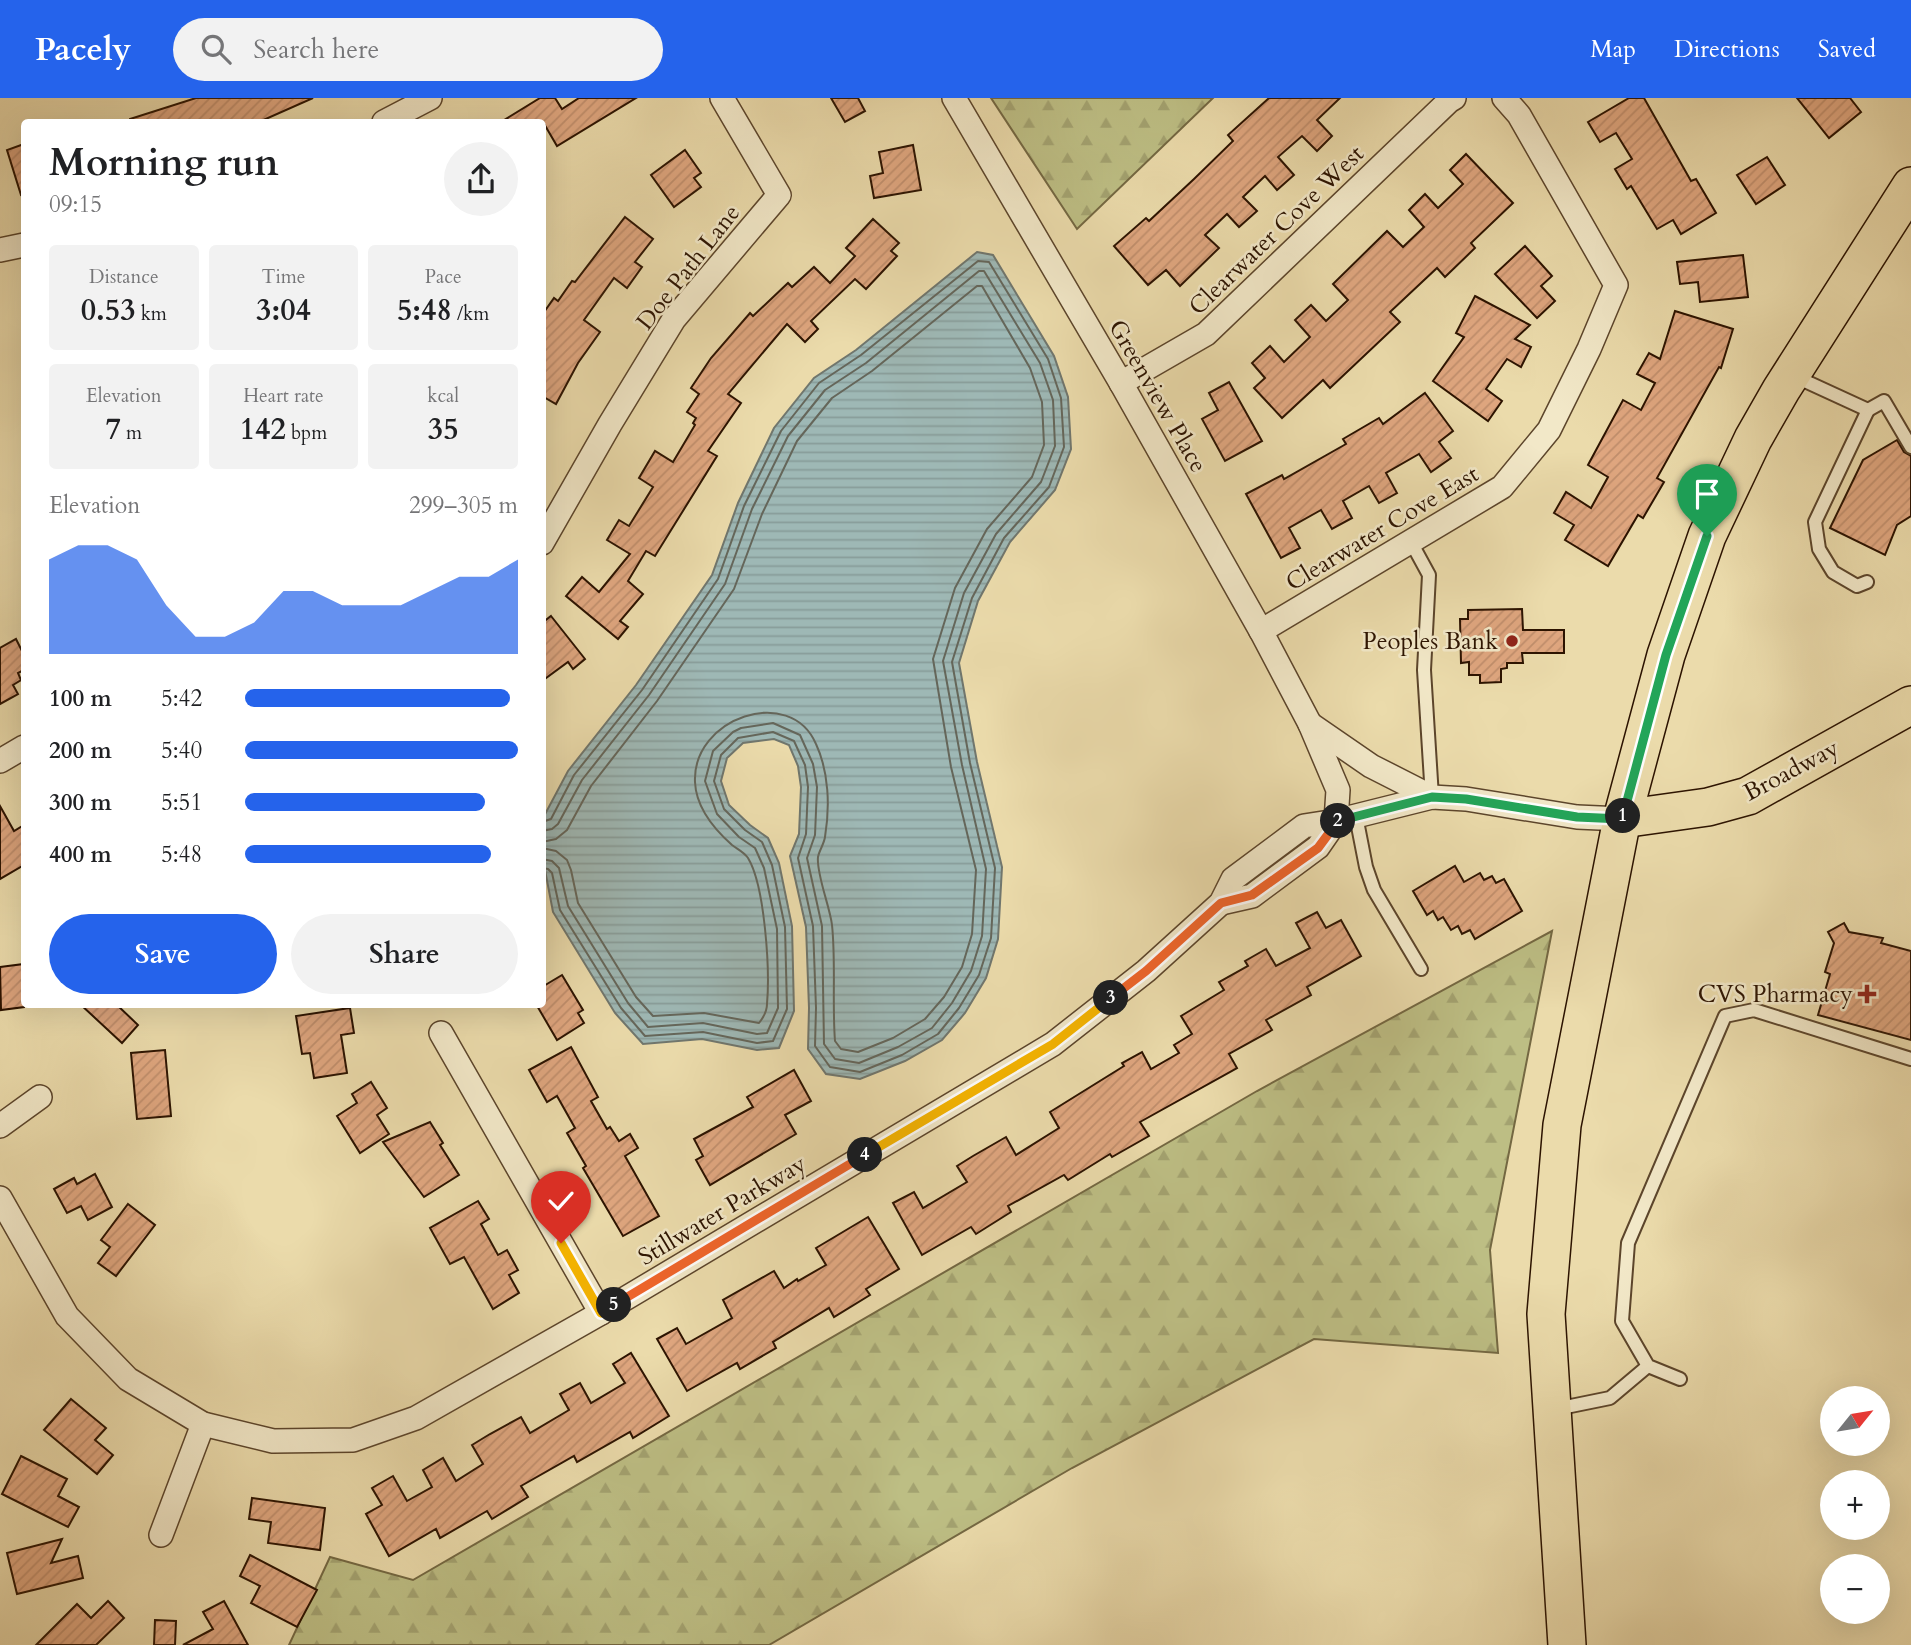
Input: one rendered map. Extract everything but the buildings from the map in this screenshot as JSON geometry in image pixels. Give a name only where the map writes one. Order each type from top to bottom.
[{"type":"main road","points":[[1567,1645],[1546,1314],[1562,1125],[1622,819],[1666,655],[1707,536],[1754,439],[1790,374],[1911,186]]},
{"type":"main road","name":"Broadway","points":[[1622,819],[1708,807],[1748,796],[1911,705]]},
{"type":"street","name":"Doe Path Lane","points":[[546,536],[674,319],[779,195],[722,98]]},
{"type":"street","name":"Greenview Place","points":[[954,98],[1121,383],[1261,631],[1310,724],[1338,790],[1346,818]]},
{"type":"street","name":"Clearwater Cove West","points":[[1121,383],[1206,334],[1454,98]]},
{"type":"street","name":"Clearwater Cove East","points":[[1261,631],[1502,487],[1549,430],[1589,349],[1616,285],[1519,115],[1504,98]]},
{"type":"street","points":[[389,119],[418,101]]},
{"type":"street","points":[[0,250],[21,246]]},
{"type":"street","name":"Greenview Place","points":[[1310,724],[1371,766],[1432,797]]},
{"type":"street","points":[[0,761],[21,749]]},
{"type":"street","points":[[1346,818],[1432,797],[1466,799],[1577,817],[1622,819]]},
{"type":"street","name":"Stillwater Parkway","points":[[0,1198],[67,1316],[128,1379],[203,1424],[273,1441],[353,1440],[416,1418],[601,1313],[1053,1044],[1146,971],[1221,903],[1252,895],[1318,848],[1346,818]]},
{"type":"street","points":[[441,1033],[601,1313]]},
{"type":"street","points":[[0,1126],[40,1097]]},
{"type":"street","points":[[161,1535],[203,1424]]},
{"type":"lane","points":[[1790,374],[1868,410]]},
{"type":"lane","points":[[1867,582],[1857,586],[1833,572],[1819,549],[1815,522],[1868,410],[1884,401],[1908,439]]},
{"type":"lane","points":[[1908,439],[1911,418]]},
{"type":"lane","points":[[1410,542],[1429,575],[1424,670],[1432,797]]},
{"type":"lane","points":[[1346,818],[1374,890],[1421,969]]},
{"type":"lane","points":[[1680,1379],[1648,1366],[1622,1321],[1628,1243],[1726,1016],[1754,1010],[1911,1059]]},
{"type":"lane","points":[[1552,1410],[1610,1398],[1648,1366]]},
{"type":"green space","points":[[991,98],[1213,98],[1077,229]]},
{"type":"green space","points":[[1552,931],[1490,1250],[1498,1353],[1314,1339],[1072,1468],[769,1645],[289,1645],[330,1557],[413,1580],[1257,1091]]},
{"type":"water","points":[[977,252],[993,255],[1054,356],[1068,397],[1071,449],[1055,490],[1010,542],[978,601],[959,663],[977,762],[1002,867],[998,939],[986,978],[965,1013],[942,1040],[905,1061],[860,1079],[826,1074],[808,1049],[806,927],[790,856],[799,834],[801,787],[798,766],[789,745],[774,739],[743,743],[727,758],[721,781],[729,805],[768,838],[779,863],[792,926],[794,1011],[779,1048],[757,1050],[702,1039],[643,1044],[615,1013],[553,912],[546,875],[546,812],[568,771],[636,685],[712,575],[738,503],[774,428],[814,378],[856,350]]},
{"type":"place","name":"Peoples Bank","points":[[1512,641]]},
{"type":"place","name":"CVS Pharmacy","points":[[1867,994]]},
{"type":"route","points":[[561,1243],[601,1313],[1053,1044],[1146,971],[1221,903],[1252,895],[1318,848],[1336,821],[1432,797],[1466,799],[1577,817],[1622,819],[1666,655],[1707,536]]}]
